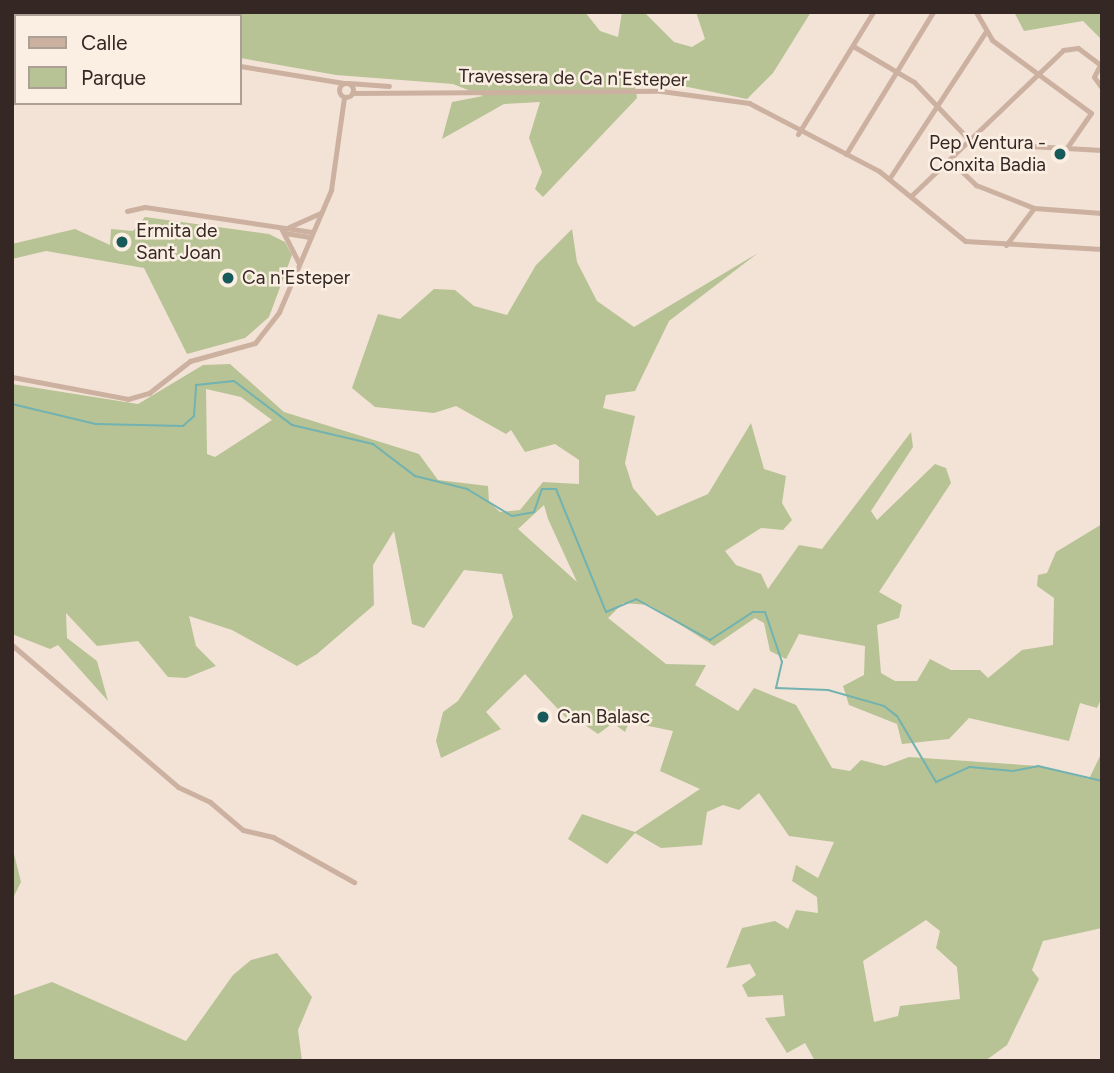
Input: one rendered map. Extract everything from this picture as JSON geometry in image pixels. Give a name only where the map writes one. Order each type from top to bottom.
[{"type":"street","points":[[873,12],[798,134],[846,154],[890,179],[965,241],[1102,249]]},
{"type":"street","points":[[846,154],[933,12]]},
{"type":"street","points":[[976,12],[985,33],[1091,113],[1066,149]]},
{"type":"street","points":[[890,179],[985,33]]},
{"type":"street","points":[[853,46],[898,71],[938,106],[972,143],[1102,150]]},
{"type":"street","points":[[911,195],[972,143],[1070,48],[1101,65],[1094,77],[1102,88]]},
{"type":"street","name":"Travessera de Ca n'Esteper","points":[[242,66],[329,83],[396,88],[662,91],[749,103],[798,134]]},
{"type":"street","points":[[329,83],[346,94]]},
{"type":"street","points":[[346,83],[346,94]]},
{"type":"street","points":[[12,377],[116,397],[149,393],[184,364],[244,348],[264,336],[321,213],[343,123],[346,83]]},
{"type":"street","name":"Travessera de Ca n'Esteper","points":[[346,94],[396,88]]},
{"type":"street","points":[[951,161],[976,185],[1034,208],[1102,213]]},
{"type":"street","points":[[127,211],[145,207],[311,234]]},
{"type":"street","points":[[1006,245],[1034,208]]},
{"type":"street","points":[[284,230],[321,213]]},
{"type":"street","points":[[284,230],[299,264]]},
{"type":"street","points":[[12,645],[178,787],[210,802],[243,830],[273,837],[354,882]]},
{"type":"green space","points":[[12,12],[585,12],[600,31],[618,37],[622,12],[644,12],[674,42],[692,47],[705,39],[696,12],[811,12],[773,73],[747,99],[688,87],[635,86],[637,98],[543,197],[535,189],[542,172],[529,138],[540,102],[504,104],[442,139],[452,102],[483,96],[453,84],[336,75],[242,58],[242,14],[14,14],[14,22]]},
{"type":"green space","points":[[1014,12],[1102,12],[1102,40],[1083,21],[1024,31]]},
{"type":"green space","points":[[145,217],[269,234],[285,242],[292,255],[269,317],[245,338],[187,354],[144,268],[46,251],[12,259],[12,244],[75,229],[110,245],[111,229],[133,231]]},
{"type":"green space","points":[[572,229],[577,262],[597,301],[634,327],[758,253],[669,321],[635,391],[606,395],[603,408],[635,416],[625,463],[633,488],[657,516],[708,494],[751,423],[764,469],[786,476],[782,503],[792,520],[783,530],[761,528],[725,551],[736,565],[761,574],[768,589],[799,545],[822,549],[911,432],[913,447],[871,511],[877,520],[935,464],[946,468],[951,483],[879,592],[902,605],[899,618],[877,625],[881,673],[895,681],[917,681],[930,659],[951,670],[980,670],[988,678],[1022,650],[1053,645],[1054,598],[1037,586],[1038,575],[1047,573],[1056,552],[1102,524],[1102,697],[1097,708],[1080,703],[1069,741],[969,718],[949,739],[902,744],[897,724],[849,705],[843,686],[864,675],[865,646],[799,634],[786,659],[770,651],[764,623],[755,618],[714,646],[649,605],[623,603],[608,618],[666,664],[706,665],[695,685],[738,711],[754,688],[796,705],[832,768],[850,771],[861,760],[885,766],[909,757],[1039,766],[1089,779],[1102,752],[1102,928],[1043,941],[1032,970],[1039,979],[1007,1045],[985,1061],[815,1061],[805,1043],[787,1053],[765,1018],[785,1016],[783,995],[748,997],[742,985],[756,975],[750,964],[726,968],[742,928],[775,921],[788,929],[796,910],[818,913],[817,897],[792,881],[796,865],[818,878],[834,842],[789,836],[759,793],[739,810],[723,805],[707,812],[702,845],[661,848],[635,833],[607,864],[568,839],[582,814],[635,832],[700,789],[660,771],[673,731],[629,722],[625,732],[613,723],[598,734],[576,719],[571,723],[525,674],[486,712],[501,729],[441,758],[436,741],[443,712],[458,701],[513,617],[502,574],[464,570],[424,628],[412,624],[394,531],[373,565],[374,605],[317,654],[297,666],[232,630],[189,616],[196,646],[216,666],[186,678],[168,677],[138,641],[97,646],[66,613],[67,638],[97,661],[108,701],[58,645],[50,649],[12,634],[12,384],[138,404],[203,365],[230,364],[284,412],[419,454],[438,480],[488,486],[489,502],[500,512],[520,510],[543,482],[579,484],[579,460],[555,444],[525,452],[511,430],[506,434],[456,406],[434,413],[375,407],[352,388],[378,314],[400,319],[434,289],[455,290],[474,306],[507,315],[536,265]],"holes":[[[206,389],[241,397],[272,420],[215,457],[207,454]],[[544,505],[577,582],[518,529]],[[926,920],[940,931],[936,948],[957,967],[960,999],[900,1006],[898,1016],[874,1022],[863,961]]]},
{"type":"green space","points":[[12,846],[21,882],[12,900]]},
{"type":"green space","points":[[277,953],[312,997],[298,1030],[302,1061],[12,1061],[12,996],[52,982],[186,1041],[233,975],[251,960]]},
{"type":"waterway","points":[[12,404],[96,424],[183,426],[194,416],[196,385],[234,381],[292,425],[373,444],[415,476],[467,489],[512,516],[534,512],[542,489],[556,489],[606,612],[636,599],[710,640],[753,612],[765,612],[782,662],[776,688],[828,690],[884,706],[897,716],[936,782],[970,767],[1013,771],[1038,766],[1102,781]]},
{"type":"place","name":"Pep Ventura - Conxita Badia","points":[[1060,154]]},
{"type":"place","name":"Ermita de Sant Joan","points":[[122,242]]},
{"type":"place","name":"Ca n'Esteper","points":[[228,278]]},
{"type":"place","name":"Can Balasc","points":[[543,717]]}]
